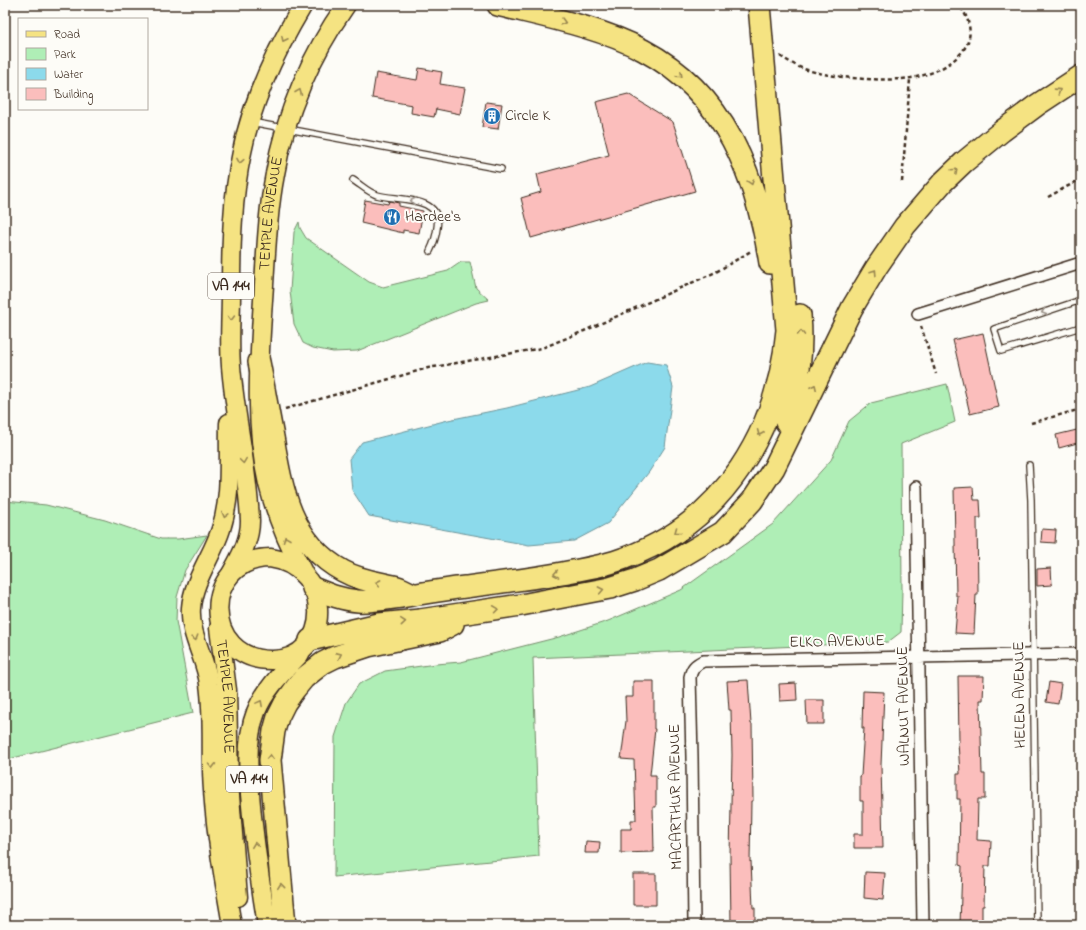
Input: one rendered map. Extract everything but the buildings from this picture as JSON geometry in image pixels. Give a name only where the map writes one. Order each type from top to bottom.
[{"type":"highway","points":[[498,5],[589,29],[642,49],[676,71],[709,105],[722,122],[733,140],[750,178],[766,242],[777,312],[778,340],[774,397]]},
{"type":"highway","points":[[308,581],[332,596],[358,601],[375,601],[415,594],[524,580],[588,568],[626,558],[650,548],[672,535],[694,520],[730,483],[745,462],[758,439],[774,397],[785,348],[787,330],[759,5]]},
{"type":"highway","points":[[682,557],[730,512],[756,480],[771,455],[787,419],[798,376],[801,328],[772,5]]},
{"type":"highway","points":[[307,645],[380,624],[470,613],[610,588],[659,570],[723,532],[748,506],[764,485],[785,446],[852,308],[890,247],[921,207],[948,177],[996,135],[1036,105],[1081,76]]},
{"type":"highway","points":[[259,362],[283,489],[291,514],[306,539],[315,550],[343,571],[366,580],[394,586],[415,594]]},
{"type":"highway","points":[[285,925],[270,760],[274,731],[278,717],[285,703],[304,678],[319,666],[335,657],[368,646],[440,631],[470,613]]},
{"type":"main road","name":"VA 144","points":[[218,613],[217,606],[220,592],[231,574],[250,534],[250,521],[231,365],[233,219],[242,151],[250,122],[271,65],[303,5]]},
{"type":"main road","name":"TEMPLE AVENUE","points":[[308,581],[288,543],[268,484],[263,458],[259,414],[259,362],[271,199],[276,167],[286,129],[301,86],[312,62],[346,5]]},
{"type":"main road","points":[[231,365],[228,502],[217,540],[195,589],[191,608],[191,618],[192,629],[209,683],[213,792],[220,850],[232,925]]},
{"type":"main road","points":[[231,574],[246,563],[264,558],[282,561],[294,566],[308,581]]},
{"type":"main road","name":"VA 144","points":[[307,645],[317,623],[318,615],[316,597],[308,581]]},
{"type":"main road","name":"TEMPLE AVENUE","points":[[218,613],[228,690],[229,783],[240,925]]},
{"type":"main road","points":[[218,613],[224,634],[231,643],[249,656],[261,660],[284,659],[307,645]]},
{"type":"main road","name":"TEMPLE AVENUE","points":[[267,925],[251,803],[249,771],[250,732],[256,712],[263,697],[274,682],[307,645]]},
{"type":"street","points":[[918,314],[1081,263]]},
{"type":"street","name":"WALNUT AVENUE","points":[[916,487],[923,925]]},
{"type":"street","name":"ELKO AVENUE","points":[[692,669],[703,661],[1081,654]]},
{"type":"street","name":"MACARTHUR AVENUE","points":[[692,669],[690,677],[694,925]]},
{"type":"lane","points":[[250,122],[501,169]]},
{"type":"lane","points":[[353,180],[376,195],[414,201],[431,207],[437,216],[438,223],[435,241],[430,251]]},
{"type":"lane","points":[[1081,300],[994,329],[1001,351],[1081,327]]},
{"type":"lane","name":"HELEN AVENUE","points":[[1029,465],[1031,500],[1036,925]]},
{"type":"path","points":[[776,54],[803,69],[827,74],[862,78],[910,78],[923,76],[944,67],[953,61],[968,43],[970,30],[967,16],[959,5]]},
{"type":"path","points":[[902,182],[910,78]]},
{"type":"path","points":[[1048,197],[1081,179]]},
{"type":"path","points":[[268,413],[428,368],[542,348],[584,331],[716,272],[766,242]]},
{"type":"path","points":[[918,314],[936,374]]},
{"type":"path","points":[[1031,423],[1081,409]]},
{"type":"green space","points":[[299,222],[300,228],[306,238],[369,282],[383,287],[448,271],[461,262],[470,262],[476,288],[489,300],[476,303],[357,351],[333,352],[313,348],[303,343],[294,324],[290,291],[294,232]]},
{"type":"green space","points":[[947,384],[955,422],[901,444],[901,632],[888,642],[533,658],[539,856],[334,877],[335,737],[346,703],[359,684],[385,671],[461,662],[559,637],[608,621],[681,590],[773,524],[831,460],[849,421],[871,403]]},
{"type":"green space","points":[[5,501],[46,505],[105,520],[161,539],[178,539],[207,535],[185,570],[177,597],[176,621],[193,713],[5,760]]},
{"type":"water","points":[[647,362],[666,365],[673,387],[665,447],[649,472],[608,523],[574,541],[529,545],[369,516],[352,490],[349,459],[362,442],[448,420],[507,408],[590,387]]},
{"type":"place","name":"Circle K","points":[[492,116]]},
{"type":"place","name":"Hardee's","points":[[392,217]]}]
